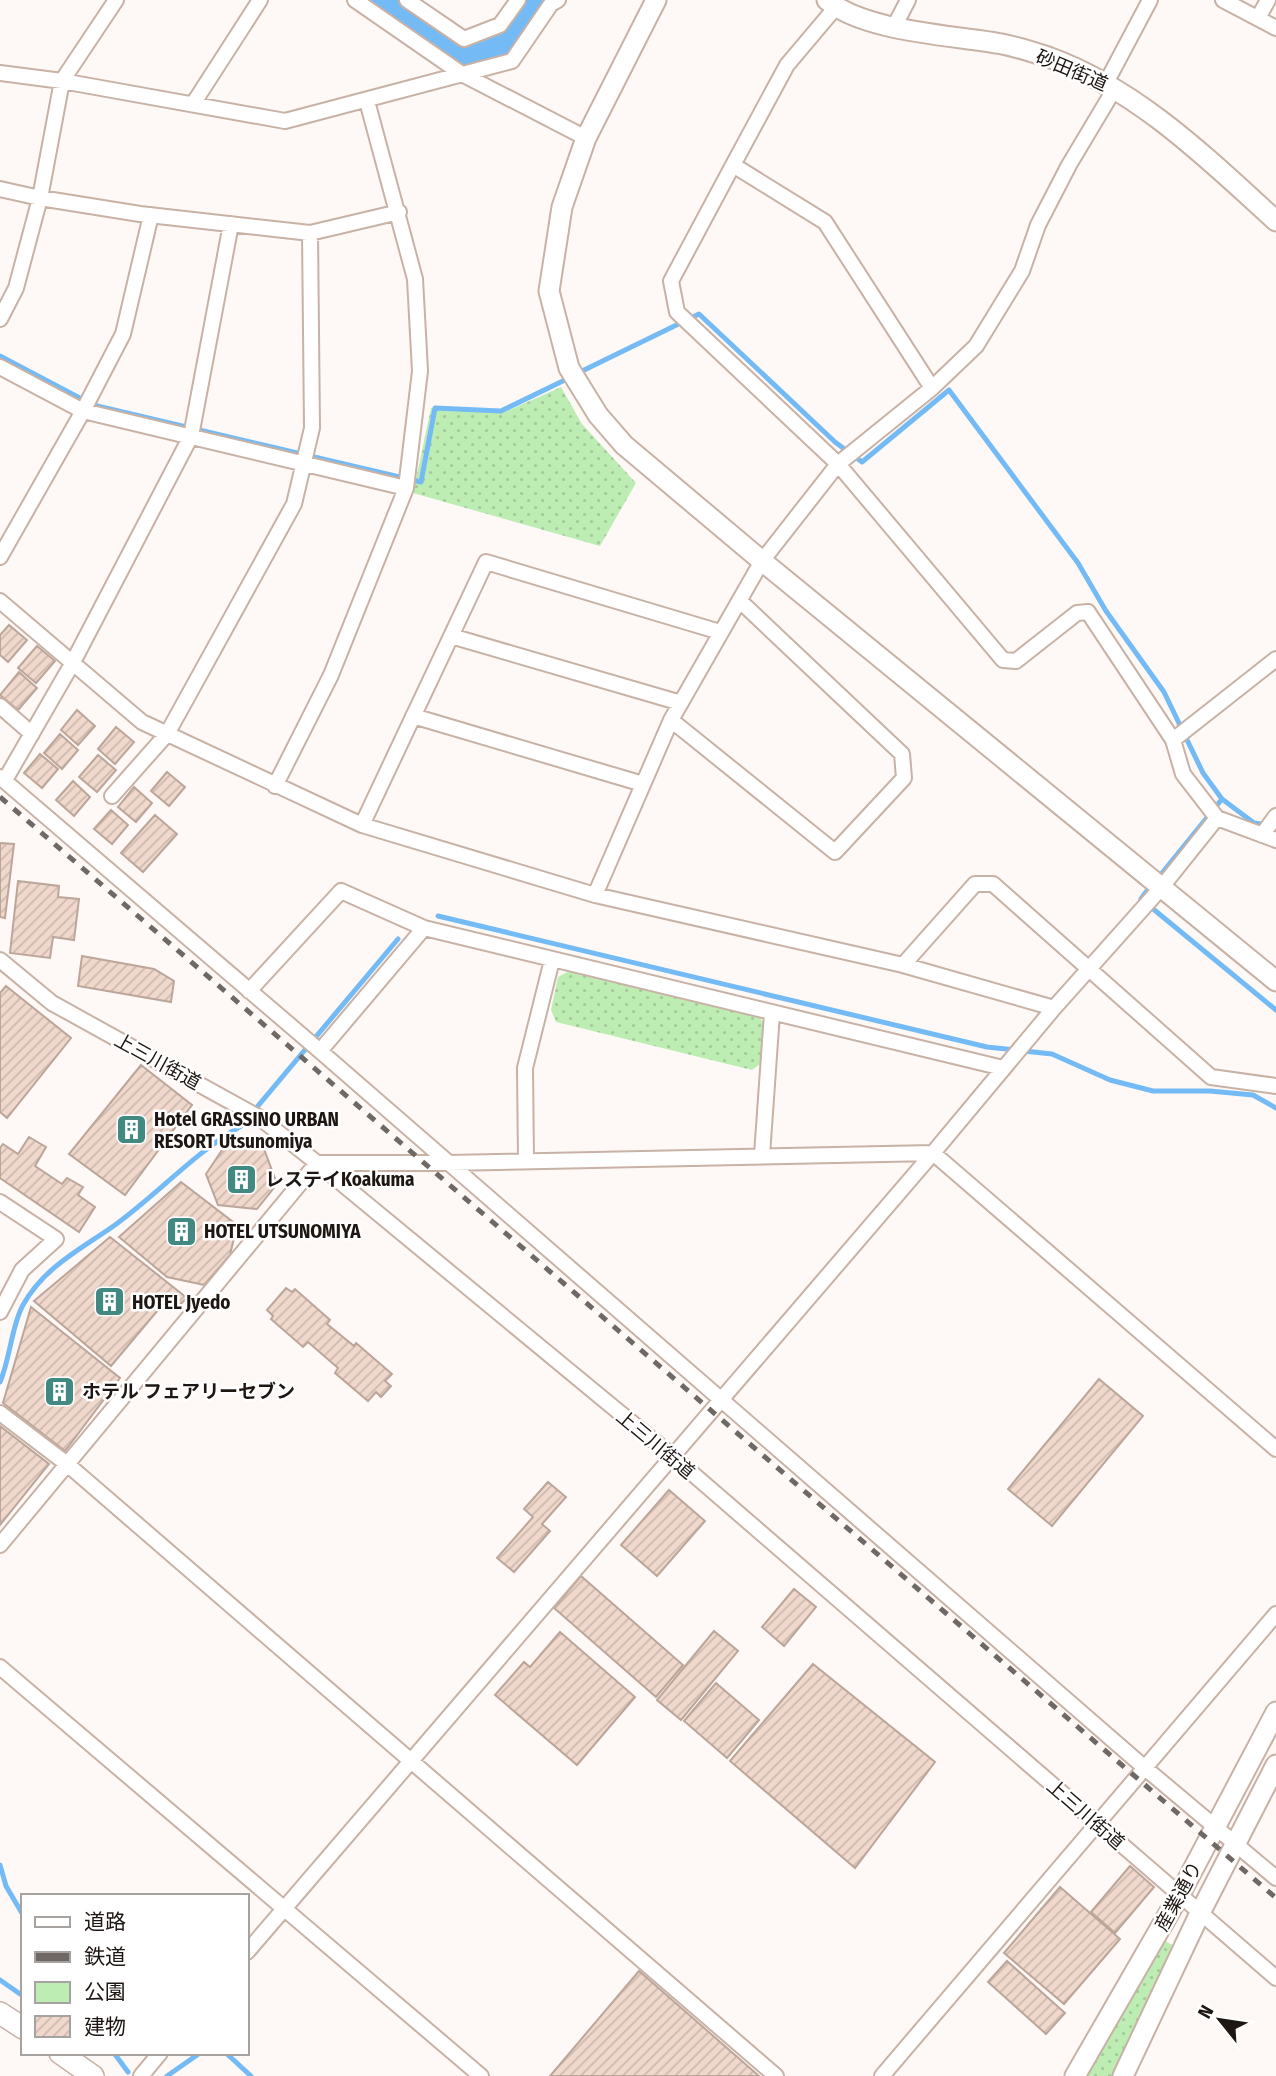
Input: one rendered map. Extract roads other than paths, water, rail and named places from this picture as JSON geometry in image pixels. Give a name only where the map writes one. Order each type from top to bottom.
[{"type":"main road","points":[[0,2012],[21,2027]]},
{"type":"main road","points":[[63,2055],[93,2076]]},
{"type":"street","points":[[0,319],[16,288],[40,198],[62,81],[116,0]]},
{"type":"street","points":[[193,104],[260,0]]},
{"type":"street","points":[[355,0],[462,74],[586,138]]},
{"type":"street","points":[[407,0],[464,39],[500,25],[518,0]]},
{"type":"street","points":[[0,73],[62,81],[285,121],[512,61],[551,4],[558,0]]},
{"type":"street","points":[[656,0],[586,138],[562,207],[550,291],[569,368],[598,415],[624,445],[762,561],[1276,981]]},
{"type":"street","points":[[894,26],[908,0]]},
{"type":"street","points":[[595,895],[671,720],[762,561],[838,464],[932,388],[976,346],[998,313],[1022,271],[1038,225],[1111,85],[1150,0]]},
{"type":"street","points":[[1223,0],[1276,28]]},
{"type":"street","points":[[1258,18],[1268,0]]},
{"type":"street","points":[[832,4],[787,65],[671,281],[677,312],[838,464],[1003,660],[1016,661],[1077,612],[1088,612],[1172,740],[1184,774],[1217,818],[1269,837],[1276,816]]},
{"type":"street","name":"砂田街道","points":[[832,4],[862,19],[1005,45],[1050,58],[1111,85],[1163,123],[1276,221]]},
{"type":"street","points":[[275,786],[331,675],[406,488],[420,371],[415,279],[367,100]]},
{"type":"street","points":[[733,165],[825,222],[932,388]]},
{"type":"street","points":[[0,189],[151,215],[310,233],[399,212]]},
{"type":"street","points":[[0,557],[83,411],[122,334],[151,215]]},
{"type":"street","points":[[231,224],[191,436],[72,664],[32,734],[2,779],[320,1051],[1145,1768],[1276,1878]]},
{"type":"street","points":[[112,796],[167,734],[294,504],[312,428],[310,233]]},
{"type":"street","points":[[0,368],[83,411],[406,488]]},
{"type":"street","points":[[362,825],[486,562],[720,632]]},
{"type":"street","points":[[0,601],[142,722],[362,825],[595,895],[903,965],[1054,1008]]},
{"type":"street","points":[[671,720],[835,852],[904,778],[902,754],[740,601]]},
{"type":"street","points":[[451,636],[681,703]]},
{"type":"street","points":[[1172,740],[1276,659]]},
{"type":"street","points":[[0,706],[32,734]]},
{"type":"street","points":[[413,716],[643,784]]},
{"type":"street","points":[[248,1951],[933,1153],[1054,1008],[1161,888],[1217,818]]},
{"type":"street","points":[[903,965],[975,884],[993,884],[1211,1077],[1276,1086]]},
{"type":"street","points":[[249,991],[341,891],[424,928],[1003,1068]]},
{"type":"street","points":[[320,1051],[424,928]]},
{"type":"street","name":"上三川街道","points":[[0,960],[52,1003],[260,1118],[317,1163],[671,1455],[1276,1978]]},
{"type":"street","points":[[526,1161],[525,1068],[552,960]]},
{"type":"street","points":[[762,1156],[772,1013]]},
{"type":"street","points":[[0,1545],[317,1163],[447,1163],[933,1153],[1276,1449]]},
{"type":"street","points":[[0,1202],[56,1239],[22,1270],[0,1312]]},
{"type":"street","points":[[0,1413],[67,1464],[776,2076]]},
{"type":"street","points":[[882,2076],[1276,1614]]},
{"type":"street","points":[[0,1667],[481,2076]]},
{"type":"street","name":"産業通り","points":[[1074,2076],[1180,1894],[1276,1712]]},
{"type":"street","name":"産業通り","points":[[1123,2076],[1200,1913],[1276,1765]]},
{"type":"street","points":[[141,2076],[158,2055]]},
{"type":"waterway","points":[[381,0],[459,52],[483,55],[508,38],[535,0]]},
{"type":"waterway","points":[[578,373],[699,314],[835,442],[862,462],[949,390],[1078,563],[1106,611],[1164,692],[1203,773],[1222,799],[1254,823],[1267,825]]},
{"type":"waterway","points":[[0,356],[93,405],[421,482],[435,408],[501,411],[569,378]]},
{"type":"waterway","points":[[1158,878],[1222,799]]},
{"type":"waterway","points":[[1151,885],[1141,899],[1276,1010]]},
{"type":"waterway","points":[[438,916],[987,1047],[1052,1054],[1110,1080],[1153,1091],[1210,1091],[1253,1095],[1276,1108]]},
{"type":"waterway","points":[[0,1382],[19,1313],[41,1280],[64,1260],[131,1213],[208,1148],[241,1126],[398,939]]},
{"type":"waterway","points":[[0,1865],[6,1886],[21,1912]]},
{"type":"waterway","points":[[0,1980],[21,1995]]},
{"type":"waterway","points":[[115,2055],[128,2072]]},
{"type":"waterway","points":[[167,2076],[197,2055]]},
{"type":"waterway","points":[[228,2055],[251,2076]]},
{"type":"railway","points":[[0,797],[1276,1898]]},
{"type":"place","name":"Hotel GRASSINO URBAN RESORT Utsunomiya","points":[[131,1130]]},
{"type":"place","name":"レステイKoakuma","points":[[242,1179]]},
{"type":"place","name":"HOTEL UTSUNOMIYA","points":[[181,1231]]},
{"type":"place","name":"HOTEL Jyedo","points":[[109,1302]]},
{"type":"place","name":"ホテル フェアリーセブン","points":[[59,1391]]}]
